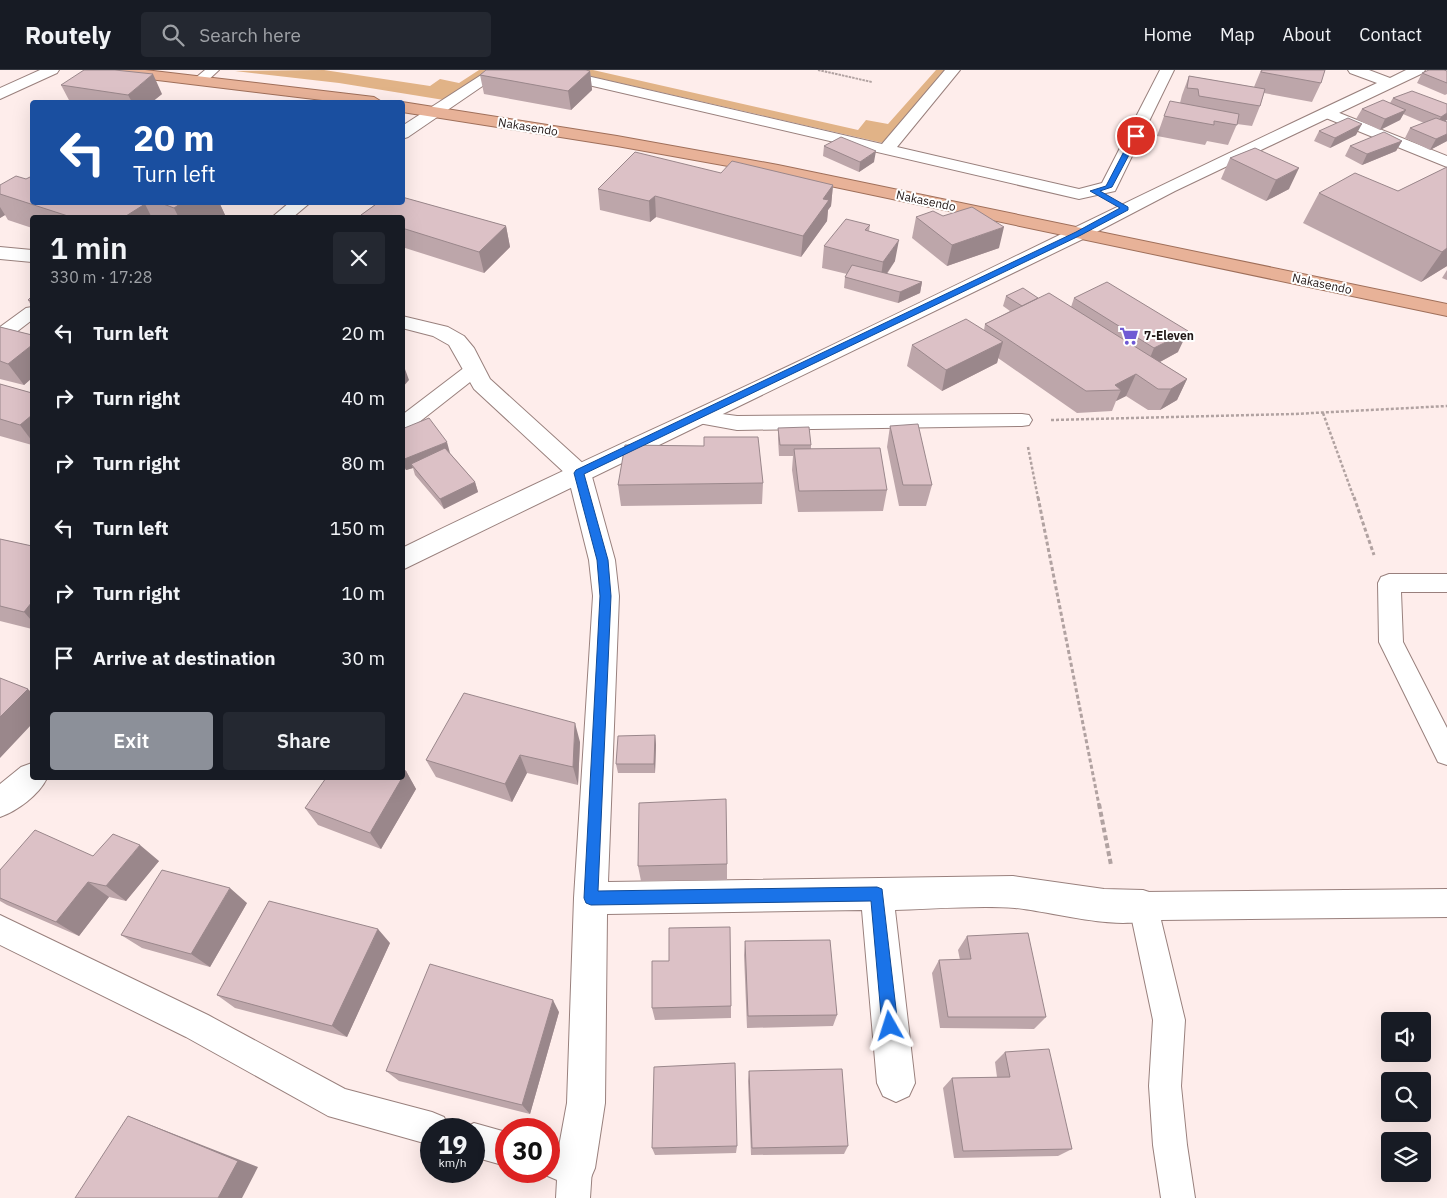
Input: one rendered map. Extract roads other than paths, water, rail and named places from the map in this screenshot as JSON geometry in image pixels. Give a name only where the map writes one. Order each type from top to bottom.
[{"type":"highway","points":[[108,70],[358,100]]},
{"type":"highway","name":"Nakasendo","points":[[405,107],[617,141],[778,170],[1447,310]]},
{"type":"street","points":[[0,94],[52,70]]},
{"type":"street","points":[[405,132],[499,70]]},
{"type":"street","points":[[540,70],[1078,194],[1109,187],[1168,70]]},
{"type":"street","points":[[886,150],[953,70]]},
{"type":"street","points":[[1355,70],[1390,83]]},
{"type":"street","points":[[405,559],[1078,234],[1126,208],[1418,70]]},
{"type":"street","points":[[1327,113],[1447,162]]},
{"type":"street","points":[[1094,191],[1126,208]]},
{"type":"street","points":[[284,215],[298,205]]},
{"type":"street","points":[[0,253],[30,256]]},
{"type":"street","points":[[405,323],[454,337],[468,356],[472,372],[482,384],[579,473],[602,560],[606,596],[591,898],[586,1103],[566,1176]]},
{"type":"street","points":[[0,803],[30,779]]},
{"type":"street","points":[[591,898],[1013,892],[1131,906]]},
{"type":"street","points":[[877,894],[896,1083]]},
{"type":"lane","points":[[200,80],[213,70]]},
{"type":"lane","points":[[0,336],[30,314]]},
{"type":"lane","points":[[405,423],[472,372]]},
{"type":"lane","points":[[700,416],[737,423],[1022,420]]},
{"type":"lane","points":[[1447,583],[1389,583],[1391,642],[1447,754]]},
{"type":"lane","points":[[1178,1198],[1170,1145],[1166,1086],[1170,1020],[1131,906],[1447,903]]},
{"type":"lane","points":[[0,930],[197,1026],[340,1104],[420,1126]]},
{"type":"place","name":"7-Eleven","points":[[1129,336]]}]
